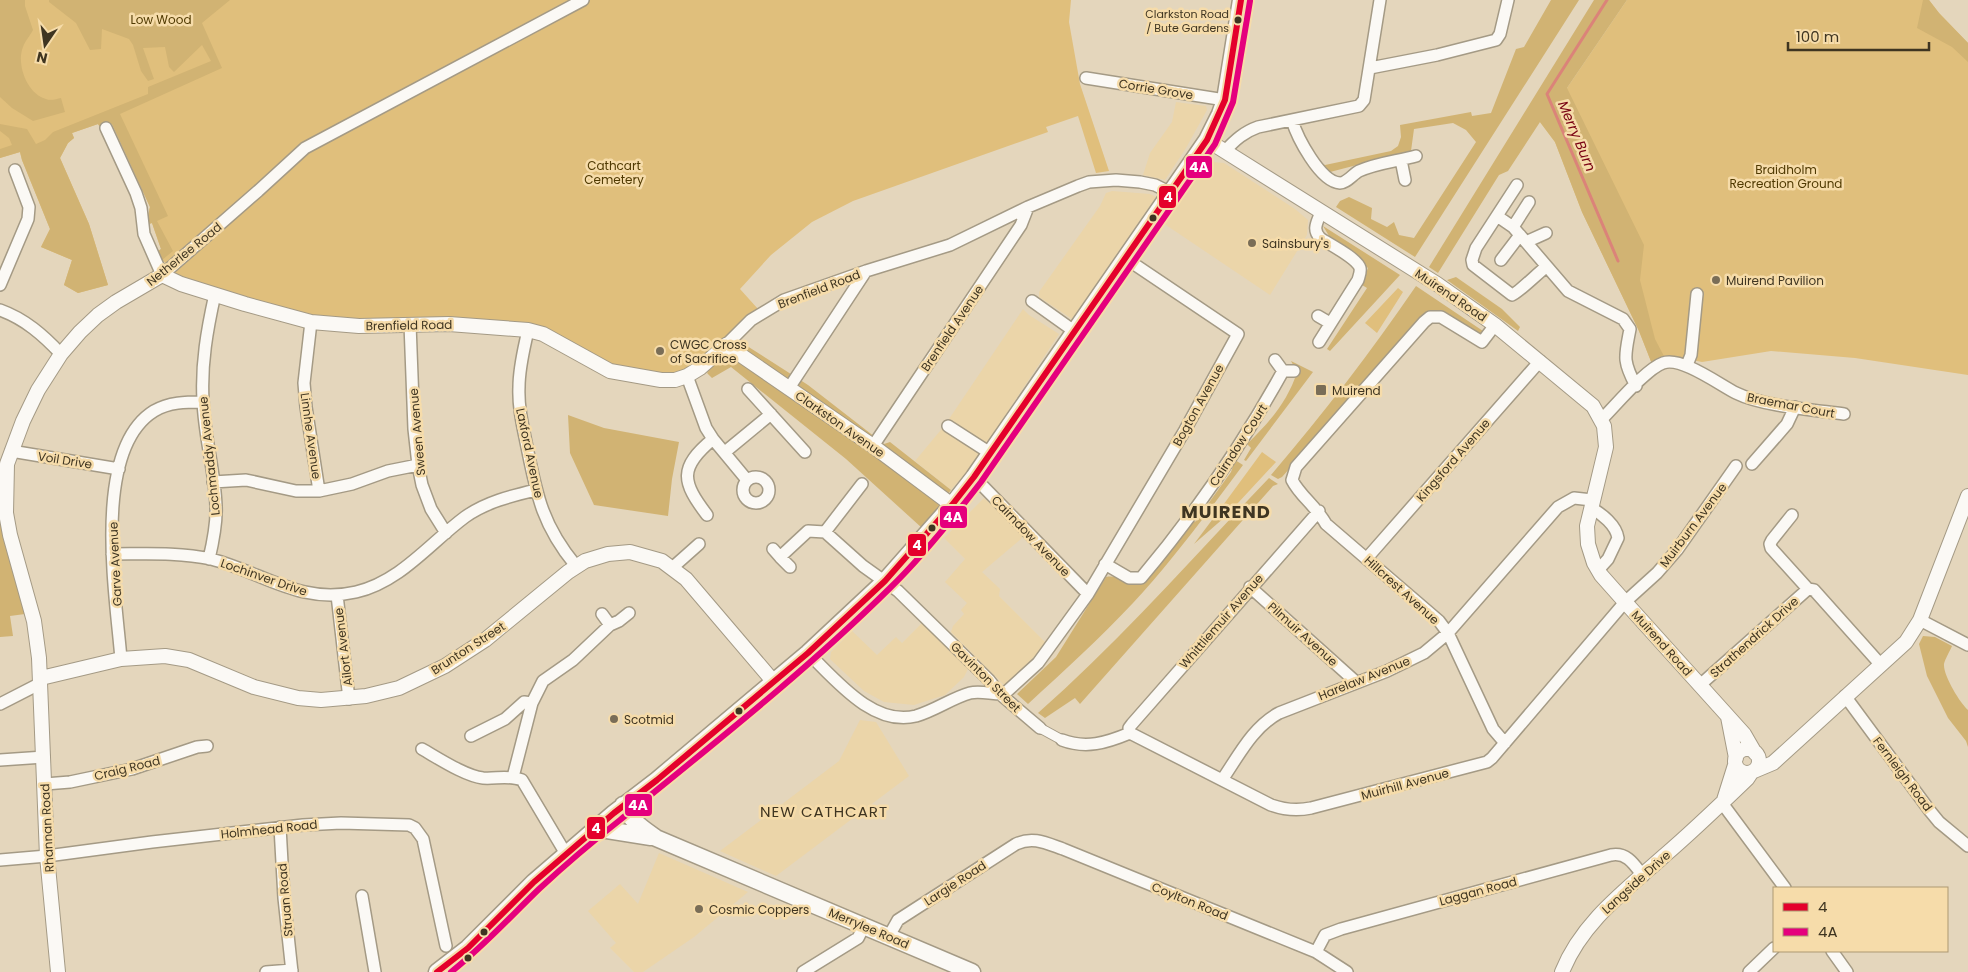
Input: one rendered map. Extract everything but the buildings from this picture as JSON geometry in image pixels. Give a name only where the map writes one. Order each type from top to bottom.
[{"type":"main road","points":[[437,972],[468,948],[534,882],[618,809],[657,780],[772,681],[808,653],[885,581],[952,505],[974,478],[1207,140],[1225,100],[1241,0]]},
{"type":"main road","name":"Merrylee Road","points":[[618,809],[630,817],[650,837]]},
{"type":"main road","name":"Merrylee Road","points":[[594,830],[607,830],[650,837],[972,972]]},
{"type":"street","name":"Netherlee Road","points":[[41,680],[34,621],[6,514],[6,474],[11,451],[38,390],[61,354],[80,332],[98,316],[116,302],[162,274],[305,148],[583,0]]},
{"type":"street","points":[[1225,151],[1247,131],[1258,127],[1359,106],[1364,100],[1380,0]]},
{"type":"street","points":[[1370,68],[1436,55],[1496,40],[1500,34],[1508,0]]},
{"type":"street","name":"Corrie Grove","points":[[1086,78],[1225,100]]},
{"type":"street","points":[[1292,120],[1295,131],[1318,169],[1326,177],[1336,182],[1345,181],[1358,171],[1416,156]]},
{"type":"street","points":[[106,128],[136,193],[141,208],[144,234],[162,274]]},
{"type":"street","name":"Muirend Road","points":[[1207,140],[1437,284],[1495,325],[1593,406],[1602,419],[1606,447],[1591,504],[1588,526],[1588,544],[1598,570],[1727,714],[1744,734],[1756,754]]},
{"type":"street","points":[[1401,160],[1405,180]]},
{"type":"street","points":[[0,285],[28,219],[29,207],[15,170]]},
{"type":"street","name":"Brenfield Road","points":[[162,274],[181,284],[278,314],[311,322],[359,326],[450,324],[528,330],[542,334],[610,371],[661,380],[675,380],[687,376],[700,368],[751,320],[784,300],[866,271],[950,245],[1028,207],[1089,182],[1116,180],[1140,182],[1155,185],[1171,193]]},
{"type":"street","points":[[1517,184],[1476,248],[1472,260],[1473,265],[1512,295],[1516,294],[1528,280],[1546,267]]},
{"type":"street","points":[[1501,260],[1520,235],[1529,202]]},
{"type":"street","name":"Brenfield Avenue","points":[[873,446],[1021,225],[1028,207]]},
{"type":"street","points":[[1319,342],[1358,280],[1360,267],[1355,261],[1320,238],[1316,233],[1314,228],[1321,212]]},
{"type":"street","points":[[1497,216],[1520,235],[1568,291],[1623,320],[1630,329],[1625,358],[1627,369],[1636,386]]},
{"type":"street","points":[[1520,235],[1546,233]]},
{"type":"street","name":"Bogton Avenue","points":[[1000,694],[1009,691],[1038,663],[1088,594],[1185,430],[1238,334],[1125,258]]},
{"type":"street","points":[[789,388],[866,271]]},
{"type":"street","name":"Lochmaddy Avenue","points":[[210,559],[216,521],[216,507],[203,402],[202,366],[206,335],[215,294]]},
{"type":"street","points":[[1602,419],[1654,368],[1665,362],[1687,365],[1694,340],[1697,294]]},
{"type":"street","points":[[1032,301],[1074,331]]},
{"type":"street","points":[[0,310],[23,320],[61,354]]},
{"type":"street","points":[[1318,316],[1330,323]]},
{"type":"street","name":"Hillcrest Avenue","points":[[1495,325],[1482,342],[1441,317],[1430,317],[1296,467],[1292,480],[1296,488],[1319,511],[1326,524],[1439,621],[1448,633],[1493,729],[1505,743]]},
{"type":"street","name":"Linnhe Avenue","points":[[311,322],[304,383],[306,407],[320,491]]},
{"type":"street","name":"Sween Avenue","points":[[410,324],[414,429],[418,465],[422,485],[431,510],[446,533]]},
{"type":"street","name":"Laxford Avenue","points":[[528,330],[520,365],[519,408],[536,490],[551,531],[576,566]]},
{"type":"street","name":"Clarkston Avenue","points":[[726,345],[873,446],[952,505]]},
{"type":"street","name":"Cairndow Court","points":[[1105,564],[1129,578],[1141,578],[1197,509],[1289,371],[1275,360]]},
{"type":"street","name":"Kingsford Avenue","points":[[1367,558],[1540,362]]},
{"type":"street","name":"Braemar Court","points":[[1687,365],[1738,394],[1753,399],[1844,414]]},
{"type":"street","points":[[687,376],[706,428],[747,480]]},
{"type":"street","points":[[748,389],[805,452]]},
{"type":"street","name":"Garve Avenue","points":[[121,659],[112,554],[112,508],[123,451],[129,437],[148,416],[166,406],[203,402]]},
{"type":"street","points":[[1752,464],[1787,424],[1795,407]]},
{"type":"street","points":[[725,452],[771,414]]},
{"type":"street","points":[[948,426],[990,453]]},
{"type":"street","points":[[707,515],[689,489],[688,474],[697,454],[713,439]]},
{"type":"street","name":"Voil Drive","points":[[11,451],[118,469]]},
{"type":"street","points":[[213,482],[246,480],[296,491],[320,491],[352,484],[388,471],[418,465]]},
{"type":"street","name":"Muirburn Avenue","points":[[1625,602],[1658,572],[1677,550],[1736,466]]},
{"type":"street","name":"Cairndow Avenue","points":[[974,478],[1088,594]]},
{"type":"street","points":[[790,567],[776,553],[808,531],[825,532],[862,484]]},
{"type":"street","name":"Lochinver Drive","points":[[112,554],[156,553],[210,559],[298,591],[337,595],[363,590],[383,582],[480,508],[511,496],[536,490]]},
{"type":"street","name":"Langside Drive","points":[[1753,772],[1773,763],[1844,696],[1906,642],[1920,620],[1964,520],[1968,496]]},
{"type":"street","name":"Harelaw Avenue","points":[[1222,780],[1257,728],[1267,719],[1387,671],[1424,653],[1448,633],[1558,506],[1574,498],[1591,504]]},
{"type":"street","points":[[1591,504],[1618,534],[1618,540],[1608,559],[1598,570]]},
{"type":"street","name":"Whittliemuir Avenue","points":[[1130,734],[1129,728],[1132,724],[1250,587],[1319,511]]},
{"type":"street","name":"Strathendrick Drive","points":[[1792,516],[1772,540],[1771,548],[1808,589],[1814,590],[1881,665]]},
{"type":"street","name":"Gavinton Street","points":[[825,532],[863,566],[898,590],[989,680],[1000,694],[1040,728],[1070,743],[1098,745],[1130,734]]},
{"type":"street","points":[[672,568],[699,544]]},
{"type":"street","name":"Brunton Street","points":[[41,680],[121,659],[154,656],[176,658],[201,665],[254,687],[309,699],[366,696],[399,688],[445,666],[508,622],[576,566],[585,561],[602,556],[630,552],[660,560],[672,568],[701,595],[772,681]]},
{"type":"street","name":"Pilmuir Avenue","points":[[1250,587],[1356,682]]},
{"type":"street","name":"Strathendrick Drive","points":[[1700,685],[1808,589]]},
{"type":"street","name":"Ailort Avenue","points":[[337,595],[349,698]]},
{"type":"street","name":"Muirhill Avenue","points":[[1130,734],[1271,805],[1300,810],[1486,762],[1505,743],[1625,602]]},
{"type":"street","points":[[513,777],[532,703],[542,681],[572,660],[610,625],[629,613]]},
{"type":"street","points":[[602,614],[610,625]]},
{"type":"street","points":[[1920,620],[1968,645]]},
{"type":"street","points":[[808,653],[855,699],[883,713],[913,716],[934,710],[970,693],[1000,694]]},
{"type":"street","points":[[0,704],[41,680]]},
{"type":"street","name":"Rhannan Road","points":[[41,680],[47,856],[58,972]]},
{"type":"street","name":"Fernleigh Road","points":[[1844,696],[1930,811],[1968,846]]},
{"type":"street","points":[[471,736],[505,718],[524,702],[532,703]]},
{"type":"street","points":[[1727,714],[1736,761],[1743,773],[1753,772]]},
{"type":"street","name":"Craig Road","points":[[45,784],[70,782],[132,769],[197,747],[207,746]]},
{"type":"street","points":[[422,749],[471,775],[482,778],[513,777],[522,780],[566,854]]},
{"type":"street","points":[[1736,761],[1744,750],[1771,756],[1784,752]]},
{"type":"street","name":"Langside Drive","points":[[1562,972],[1575,946],[1613,901],[1747,779],[1758,764],[1756,754]]},
{"type":"street","points":[[0,760],[44,757]]},
{"type":"street","name":"Langside Drive","points":[[1722,803],[1736,761]]},
{"type":"street","points":[[1722,803],[1784,887]]},
{"type":"street","name":"Holmhead Road","points":[[0,860],[47,856],[280,827],[341,822],[401,823],[415,828],[423,839],[446,946]]},
{"type":"street","name":"Struan Road","points":[[280,827],[284,898],[292,971]]},
{"type":"street","name":"Largie Road","points":[[889,936],[898,920],[1016,844],[1030,840]]},
{"type":"street","name":"Coylton Road","points":[[1030,840],[1046,842],[1316,952],[1347,972]]},
{"type":"street","name":"Laggan Road","points":[[1316,952],[1325,935],[1341,929],[1611,855],[1627,856],[1642,876]]},
{"type":"street","points":[[362,896],[375,972]]},
{"type":"street","points":[[804,972],[858,938],[864,926]]},
{"type":"street","points":[[1749,972],[1773,949]]},
{"type":"street","points":[[1833,952],[1847,972]]},
{"type":"street","points":[[266,972],[292,971]]},
{"type":"shaded area","points":[[1176,102],[1206,106],[1207,110],[1186,148],[1165,180],[1143,175],[1150,153],[1172,122]]},
{"type":"shaded area","points":[[1213,162],[1224,163],[1295,209],[1308,220],[1307,235],[1270,295],[1163,223],[1192,179]]},
{"type":"shaded area","points":[[1112,191],[1150,194],[1156,197],[1072,319],[1039,297],[1039,292],[1100,206],[1106,193]]},
{"type":"shaded area","points":[[1023,309],[1029,315],[1059,334],[971,467],[951,490],[915,461],[945,425]]},
{"type":"shaded area","points":[[984,498],[1024,534],[1021,539],[982,572],[1000,589],[999,596],[1047,644],[1005,686],[951,632],[953,626],[964,614],[961,610],[967,603],[945,582],[965,559],[944,538]]},
{"type":"shaded area","points":[[924,621],[961,658],[968,669],[964,677],[945,695],[914,705],[884,702],[864,691],[830,659],[831,652],[852,631],[877,655],[896,637],[902,643]]},
{"type":"shaded area","points":[[860,720],[876,722],[909,776],[776,876],[720,851],[839,761]]},
{"type":"shaded area","points":[[659,853],[748,892],[694,937],[643,972],[634,972],[610,948],[616,943],[588,911],[620,884],[638,904]]},
{"type":"green space","name":"Cathcart Cemetery","points":[[0,0],[1071,0],[1069,22],[1080,84],[1109,171],[1096,173],[1078,116],[1046,127],[1048,132],[853,201],[812,222],[771,255],[740,289],[758,309],[699,361],[675,374],[654,375],[606,363],[555,334],[357,321],[300,314],[178,275],[162,260],[157,252],[161,249],[152,223],[146,225],[150,207],[112,124],[100,127],[98,124],[72,133],[74,138],[68,143],[60,158],[89,224],[108,285],[78,293],[64,285],[72,260],[41,247],[50,229],[20,152],[0,158]]},
{"type":"green space","points":[[0,0],[25,0],[25,6],[33,30],[21,54],[22,70],[33,91],[49,100],[61,98],[65,112],[33,121],[12,108],[0,97]]},
{"type":"green space","name":"Low Wood","points":[[49,0],[230,0],[202,23],[222,68],[120,114],[168,216],[157,221],[173,251],[162,260],[157,252],[161,249],[152,223],[146,225],[150,207],[112,124],[100,127],[98,124],[72,133],[74,138],[68,143],[60,158],[89,224],[108,285],[78,293],[64,285],[72,260],[41,247],[50,229],[20,152],[0,158],[0,149],[12,145],[9,138],[0,131],[0,124],[27,129],[36,144],[45,140],[53,132],[148,94],[148,87],[211,61],[202,45],[174,72],[169,67],[165,47],[143,48],[154,79],[148,81],[141,71],[133,45],[129,39],[102,29],[101,49],[90,50],[76,23],[49,2]]},
{"type":"green space","points":[[1551,0],[1579,0],[1415,257],[1336,207],[1340,201],[1349,197],[1372,208],[1371,219],[1387,227],[1394,222],[1399,235],[1414,238],[1476,142],[1466,130],[1453,123],[1414,129],[1411,151],[1330,172],[1319,162],[1325,165],[1391,151],[1398,146],[1401,137],[1400,125],[1471,112],[1472,116],[1491,113],[1516,49],[1524,47]]},
{"type":"green space","points":[[1594,0],[1627,0],[1567,88],[1644,245],[1640,280],[1655,339],[1666,360],[1652,364],[1639,331],[1582,212],[1555,142],[1540,122],[1508,171],[1499,175],[1438,273],[1429,267]]},
{"type":"green space","name":"Braidholm Recreation Ground","points":[[1627,0],[1929,0],[1968,43],[1968,375],[1855,358],[1771,351],[1702,362],[1677,357],[1652,364],[1639,331],[1582,212],[1555,142],[1540,122],[1567,88]]},
{"type":"green space","points":[[1923,0],[1929,0],[1968,43],[1968,62],[1952,47],[1917,28]]},
{"type":"green space","points":[[1323,226],[1400,275],[1330,351],[1327,349],[1367,288],[1362,285],[1368,268],[1334,244]]},
{"type":"green space","points":[[1456,277],[1502,309],[1520,327],[1518,331],[1447,280]]},
{"type":"green space","points":[[1416,286],[1483,331],[1478,335],[1430,310],[1282,477],[1278,479],[1271,475],[1346,382]]},
{"type":"green space","points":[[1398,288],[1403,292],[1377,333],[1365,323]]},
{"type":"green space","points":[[744,344],[808,385],[884,444],[890,442],[951,490],[922,528],[846,459],[731,367],[712,378],[707,373],[722,352]]},
{"type":"green space","points":[[1291,361],[1313,372],[1246,461],[1244,460],[1251,448],[1247,444],[1277,411],[1293,383],[1297,372]]},
{"type":"green space","points":[[568,415],[604,428],[679,442],[668,516],[594,505],[570,453]]},
{"type":"green space","points":[[1262,452],[1276,462],[1225,517],[1218,512]]},
{"type":"green space","points":[[1235,460],[1243,465],[1162,570],[1108,629],[1028,704],[1017,694],[1056,657],[1106,577],[1117,578],[1129,584],[1140,583],[1148,579],[1193,521],[1195,522],[1231,472]]},
{"type":"green space","points":[[1269,478],[1278,484],[1273,486],[1080,704],[1075,698],[1045,718],[1038,713],[1128,627]]},
{"type":"green space","points":[[1218,512],[1225,517],[1194,544]]},
{"type":"green space","points":[[0,517],[3,538],[25,614],[10,616],[13,636],[0,637]]},
{"type":"green space","points":[[1923,636],[1935,637],[1952,646],[1944,664],[1944,669],[1953,688],[1968,710],[1968,747],[1966,741],[1948,718],[1927,676],[1919,644]]},
{"type":"waterway","name":"Merry Burn","points":[[1607,0],[1547,94],[1618,261]]},
{"type":"transit line","name":"4","points":[[437,972],[468,948],[534,882],[614,813],[657,780],[808,653],[885,581],[952,505],[974,477],[1207,140],[1225,100],[1241,0]]},
{"type":"transit line","name":"4A","points":[[451,972],[569,862],[758,707],[825,649],[902,576],[949,523],[981,482],[1215,144],[1233,102],[1250,1]]},
{"type":"place","name":"Clarkston Road / Bute Gardens","points":[[1238,20]]},
{"type":"place","name":"Sainsbury's","points":[[1252,243]]},
{"type":"place","name":"Muirend Pavilion","points":[[1716,280]]},
{"type":"place","name":"CWGC Cross of Sacrifice","points":[[660,351]]},
{"type":"place","name":"Muirend","points":[[1321,390]]},
{"type":"place","name":"Scotmid","points":[[614,719]]},
{"type":"place","name":"Cosmic Coppers","points":[[699,909]]},
{"type":"district","name":"MUIREND","points":[[1226,511]]},
{"type":"district","name":"NEW CATHCART","points":[[824,811]]}]
